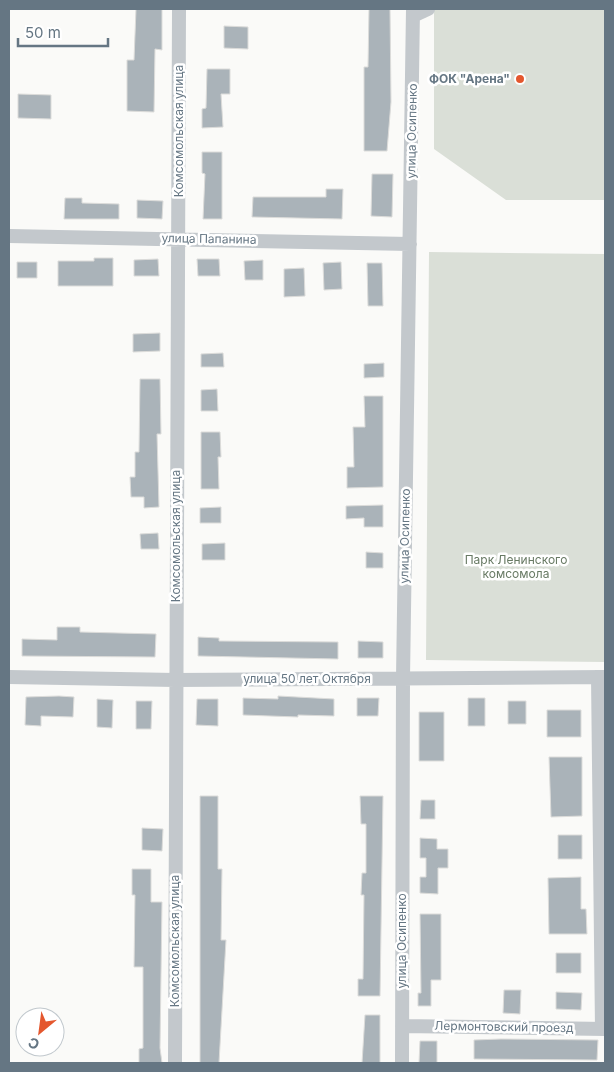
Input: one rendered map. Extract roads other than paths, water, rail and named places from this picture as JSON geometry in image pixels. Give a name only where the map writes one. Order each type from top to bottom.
[{"type":"street","name":"Комсомольская улица","points":[[175,1063],[179,9]]},
{"type":"street","points":[[413,12],[428,9]]},
{"type":"street","name":"улица Осипенко","points":[[402,1063],[403,678],[413,12]]},
{"type":"street","name":"улица Папанина","points":[[9,236],[410,244]]},
{"type":"street","name":"улица 50 лет Октября","points":[[9,677],[175,680],[602,677]]},
{"type":"street","points":[[602,677],[603,1029]]},
{"type":"street","name":"Лермонтовский проезд","points":[[402,1026],[603,1029]]},
{"type":"place","name":"ФОК \"Арена\"","points":[[520,79]]},
{"type":"park label","name":"Парк Ленинского комсомола","points":[[516,567]]}]
